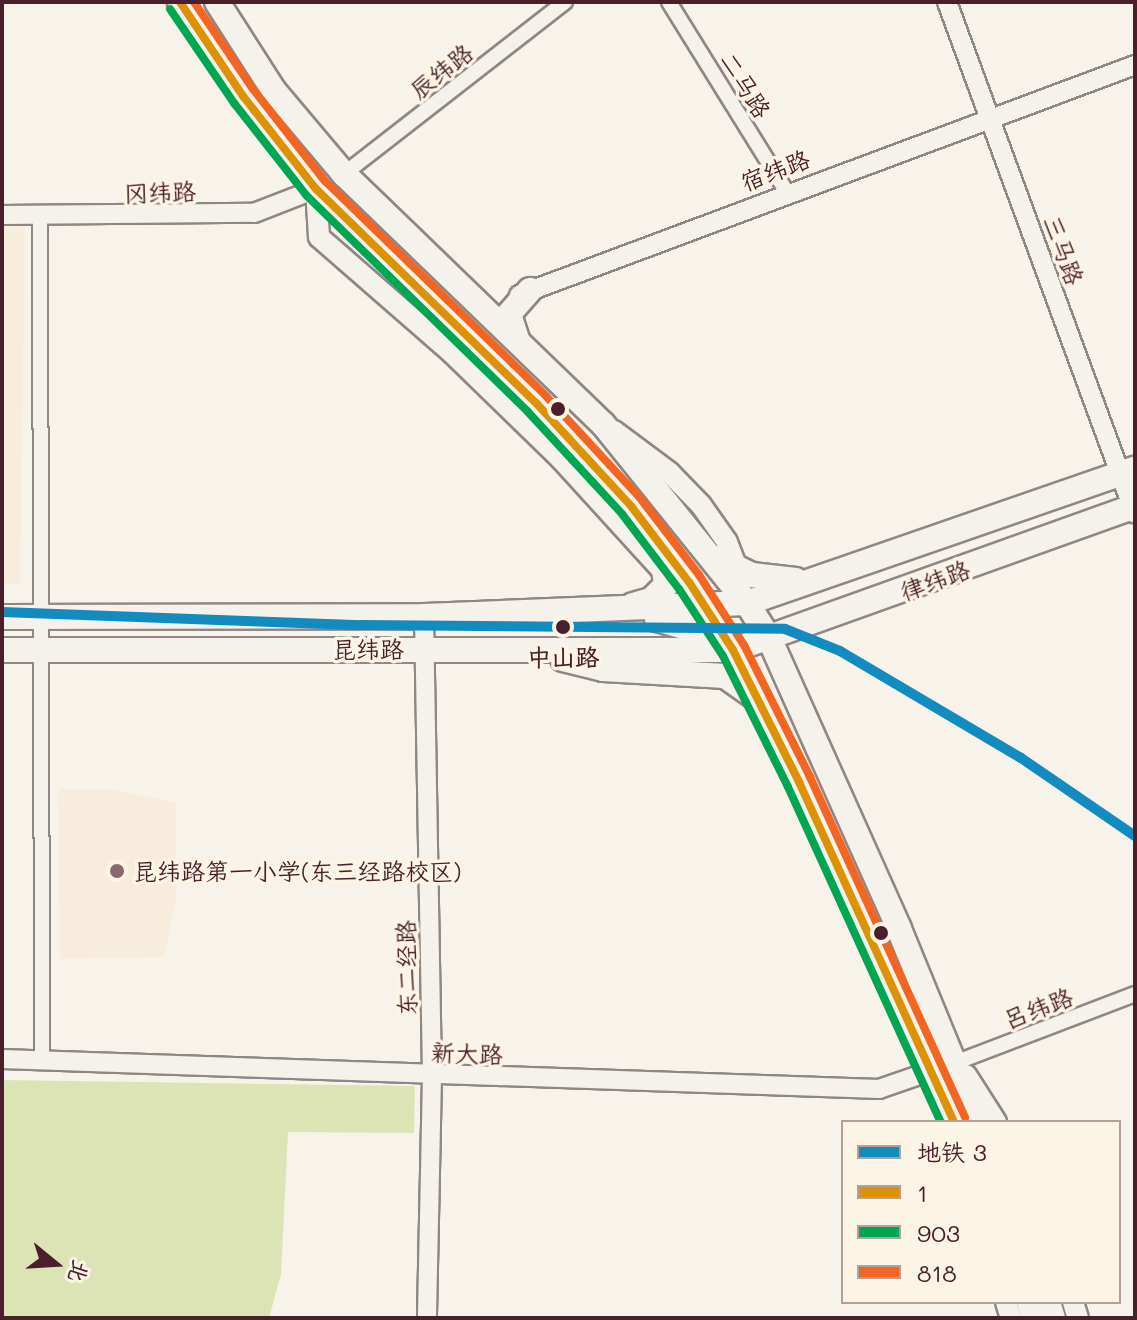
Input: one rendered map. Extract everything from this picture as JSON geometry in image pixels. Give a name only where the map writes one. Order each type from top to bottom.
[{"type":"main road","points":[[180,2],[243,96],[316,189],[461,345],[669,578],[744,644],[805,717],[957,1062],[977,1120]]},
{"type":"main road","points":[[217,2],[274,91],[344,174],[603,424],[709,552],[746,606]]},
{"type":"main road","points":[[517,339],[509,314],[530,290]]},
{"type":"main road","points":[[461,345],[650,530],[746,606],[791,620],[836,616]]},
{"type":"main road","points":[[603,424],[685,487],[727,542],[738,569],[746,606],[744,644],[760,703],[928,1072],[953,1120]]},
{"type":"main road","name":"律纬路","points":[[746,606],[1131,471]]},
{"type":"main road","name":"律纬路","points":[[744,644],[836,616],[1134,509]]},
{"type":"main road","points":[[650,530],[669,578]]},
{"type":"main road","points":[[650,530],[706,608]]},
{"type":"main road","points":[[709,552],[738,569],[768,578],[816,579]]},
{"type":"main road","points":[[611,611],[651,600],[669,578]]},
{"type":"main road","name":"昆纬路","points":[[2,617],[424,616],[746,606]]},
{"type":"main road","points":[[611,611],[689,625],[744,644]]},
{"type":"main road","name":"昆纬路","points":[[2,650],[534,650],[744,644]]},
{"type":"main road","points":[[534,650],[603,669],[725,676],[760,703]]},
{"type":"main road","points":[[957,1062],[995,1120]]},
{"type":"main road","points":[[928,1072],[939,1120]]},
{"type":"street","name":"辰纬路","points":[[344,174],[565,2]]},
{"type":"street","name":"二马路","points":[[669,2],[786,191]]},
{"type":"street","name":"三马路","points":[[947,2],[1104,426],[1131,471]]},
{"type":"street","name":"宿纬路","points":[[461,345],[492,316],[530,290],[786,191],[1135,65]]},
{"type":"street","name":"冈纬路","points":[[2,215],[254,213],[316,189]]},
{"type":"street","points":[[40,217],[42,1059]]},
{"type":"street","points":[[1131,471],[1134,509]]},
{"type":"street","name":"东二经路","points":[[424,616],[432,1076],[427,1318]]},
{"type":"street","name":"吕纬路","points":[[957,1062],[1135,994]]},
{"type":"street","name":"新大路","points":[[2,1059],[879,1089],[928,1072]]},
{"type":"shaded area","points":[[2,227],[25,227],[20,584],[2,583]]},
{"type":"shaded area","name":"昆纬路第一小学(东三经路校区)","points":[[58,789],[113,789],[176,803],[176,900],[164,957],[60,959]]},
{"type":"green space","points":[[2,1080],[415,1086],[414,1133],[288,1132],[281,1274],[269,1318],[2,1318]]},
{"type":"metro line","name":"3","points":[[2,612],[361,625],[785,629],[840,651],[1021,758],[1135,836]]},
{"type":"transit line","name":"1","points":[[180,2],[243,96],[316,189],[537,404],[631,506],[689,582],[733,650],[799,782],[953,1120]]},
{"type":"transit line","name":"818","points":[[194,2],[253,89],[325,181],[546,396],[640,498],[699,575],[744,645],[810,777],[965,1117]]},
{"type":"transit line","name":"903","points":[[170,9],[234,103],[307,196],[528,412],[622,514],[679,589],[723,656],[788,787],[940,1120]]},
{"type":"place","name":"中山路","points":[[563,627]]},
{"type":"place","name":"昆纬路第一小学(东三经路校区)","points":[[117,871]]}]
